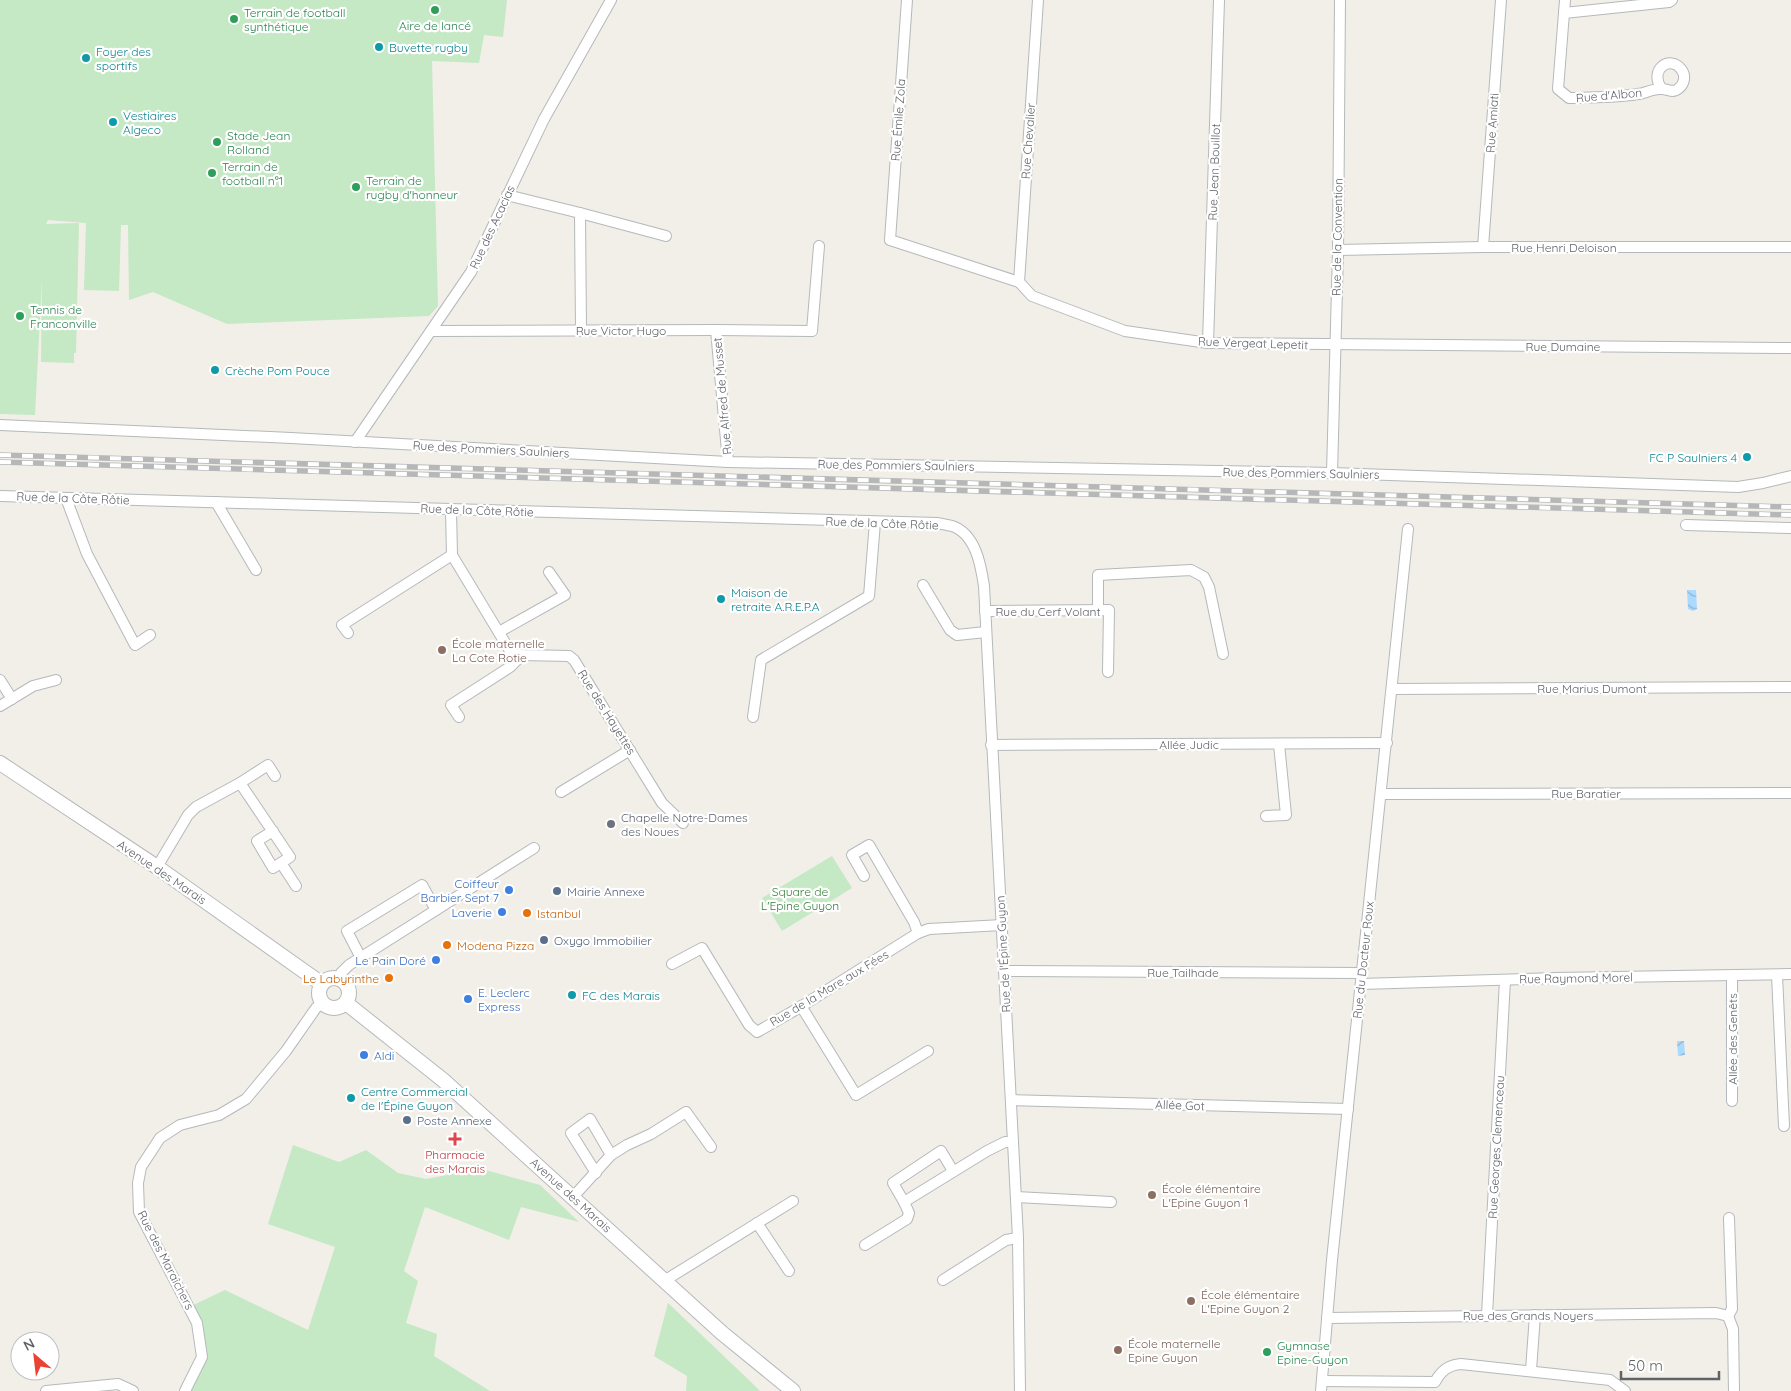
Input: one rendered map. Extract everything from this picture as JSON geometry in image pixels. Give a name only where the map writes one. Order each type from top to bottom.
[{"type":"street","name":"Rue des Acacias","points":[[355,442],[471,272],[544,119],[611,0]]},
{"type":"street","name":"Rue Émile Zola","points":[[890,240],[907,0]]},
{"type":"street","name":"Rue Chevalier","points":[[1019,282],[1038,0]]},
{"type":"street","name":"Rue Jean Bouillot","points":[[1208,343],[1219,0]]},
{"type":"street","name":"Rue de la Convention","points":[[1332,473],[1338,250],[1340,0]]},
{"type":"street","name":"Rue Amiati","points":[[1483,247],[1501,0]]},
{"type":"street","name":"Rue d'Albon","points":[[1565,0],[1558,89],[1569,98],[1638,94],[1661,88]]},
{"type":"street","points":[[1564,13],[1669,2],[1672,0]]},
{"type":"street","points":[[507,195],[666,236]]},
{"type":"street","points":[[580,213],[581,331]]},
{"type":"street","name":"Rue Vergeat Lepetit","points":[[890,240],[1019,282],[1032,296],[1125,331],[1208,343],[1335,345]]},
{"type":"street","name":"Rue Victor Hugo","points":[[431,331],[812,331],[820,246]]},
{"type":"street","name":"Rue Henri Deloison","points":[[1338,250],[1483,247],[1791,247]]},
{"type":"street","name":"Rue Alfred de Musset","points":[[716,330],[728,462]]},
{"type":"street","name":"Rue Dumaine","points":[[1335,345],[1791,348]]},
{"type":"street","name":"Rue des Pommiers Saulniers","points":[[0,424],[281,437],[728,462],[1332,473],[1738,487],[1791,476]]},
{"type":"street","name":"Rue de la Côte Rôtie","points":[[0,496],[937,524],[954,527]]},
{"type":"street","points":[[66,498],[87,554],[135,645],[150,635]]},
{"type":"street","points":[[216,502],[256,570]]},
{"type":"street","points":[[451,510],[452,555],[510,650],[515,654],[522,655]]},
{"type":"street","points":[[753,717],[761,660],[869,596],[875,522]]},
{"type":"street","points":[[1686,524],[1791,528]]},
{"type":"street","name":"Rue de l'Épine Guyon","points":[[954,527],[966,536],[978,554],[984,586],[1018,1238],[1020,1391]]},
{"type":"street","name":"Rue du Docteur Roux","points":[[1322,1386],[1327,1318],[1408,528]]},
{"type":"street","points":[[348,633],[342,625],[452,555]]},
{"type":"street","points":[[1098,610],[1098,575],[1191,570],[1204,577],[1209,587],[1223,654]]},
{"type":"street","points":[[499,632],[565,595],[549,572]]},
{"type":"street","points":[[923,585],[950,630],[957,634],[986,632]]},
{"type":"street","name":"Rue du Cerf Volant","points":[[985,611],[1109,610],[1108,672]]},
{"type":"street","points":[[458,717],[451,705],[510,667],[522,655]]},
{"type":"street","name":"Rue des Hayettes","points":[[522,655],[569,656],[574,660],[662,804],[682,823]]},
{"type":"street","points":[[0,680],[12,698]]},
{"type":"street","points":[[0,706],[33,686],[56,680]]},
{"type":"street","name":"Rue Marius Dumont","points":[[1392,689],[1791,687]]},
{"type":"street","points":[[1266,816],[1286,815],[1279,744]]},
{"type":"street","name":"Allée Judic","points":[[991,745],[1387,744]]},
{"type":"street","points":[[561,792],[630,750]]},
{"type":"street","name":"Avenue des Marais","points":[[0,763],[157,867],[322,984]]},
{"type":"street","points":[[157,867],[188,815],[196,807],[268,765],[275,776]]},
{"type":"street","points":[[240,782],[273,831],[290,857],[273,868],[257,842],[273,831]]},
{"type":"street","name":"Rue Baratier","points":[[1381,794],[1791,792]]},
{"type":"street","points":[[864,876],[852,855],[868,845],[914,922],[918,933]]},
{"type":"street","points":[[339,978],[341,973],[361,958],[534,848]]},
{"type":"street","points":[[281,863],[296,886]]},
{"type":"street","points":[[361,958],[347,931],[422,885],[436,910]]},
{"type":"street","name":"Rue de la Mare aux Fées","points":[[672,964],[702,948],[748,1025],[757,1032],[918,933],[929,929],[1002,925]]},
{"type":"street","name":"Rue Tailhade","points":[[1004,971],[1362,973]]},
{"type":"street","name":"Rue Raymond Morel","points":[[1361,984],[1791,974]]},
{"type":"street","points":[[1777,975],[1784,1126]]},
{"type":"street","name":"Allée des Genêts","points":[[1732,976],[1732,1101]]},
{"type":"street","points":[[330,978],[339,978],[347,984],[350,994],[346,1002],[339,1007],[330,1007],[322,1002],[319,991],[322,984],[330,978]]},
{"type":"street","name":"Rue Georges Clemenceau","points":[[1487,1315],[1505,980]]},
{"type":"street","name":"Rue des Maraîchers","points":[[185,1391],[202,1356],[198,1323],[139,1212],[138,1183],[141,1167],[160,1138],[180,1125],[219,1115],[246,1099],[286,1051],[322,1002]]},
{"type":"street","name":"Avenue des Marais","points":[[346,1002],[443,1080],[722,1333],[793,1391]]},
{"type":"street","points":[[801,1006],[856,1095],[928,1052]]},
{"type":"street","name":"Allée Got","points":[[1011,1100],[1348,1109]]},
{"type":"street","points":[[573,1197],[611,1155],[651,1134],[686,1112],[711,1147]]},
{"type":"street","points":[[596,1173],[571,1133],[590,1120],[611,1155]]},
{"type":"street","points":[[904,1202],[1005,1142],[1013,1142]]},
{"type":"street","points":[[865,1245],[907,1219],[909,1213],[893,1183],[942,1152],[954,1171]]},
{"type":"street","points":[[1016,1198],[1111,1202]]},
{"type":"street","points":[[664,1281],[793,1200]]},
{"type":"street","points":[[1729,1218],[1732,1309],[1728,1316],[1733,1329],[1734,1391]]},
{"type":"street","points":[[757,1223],[788,1271]]},
{"type":"street","points":[[943,1280],[1006,1240],[1018,1238]]},
{"type":"street","name":"Rue des Grands Noyers","points":[[1327,1318],[1716,1313],[1728,1316]]},
{"type":"street","points":[[1531,1370],[1535,1316]]},
{"type":"street","points":[[1322,1386],[1435,1382],[1440,1373],[1451,1364],[1461,1364],[1531,1370],[1610,1380],[1625,1391]]},
{"type":"street","points":[[46,1391],[118,1384],[133,1391]]},
{"type":"green space","name":"Stade Jean Rolland","points":[[0,0],[507,0],[503,37],[484,35],[479,63],[432,61],[438,306],[429,316],[227,324],[153,292],[129,300],[128,225],[121,225],[119,291],[84,290],[86,223],[48,220],[46,224],[79,223],[76,353],[74,353],[74,363],[41,362],[42,278],[35,415],[0,414]]},
{"type":"green space","name":"Square de L'Epine Guyon","points":[[832,856],[852,888],[782,931],[762,898]]},
{"type":"green space","points":[[293,1145],[339,1162],[366,1150],[398,1173],[426,1179],[458,1173],[475,1167],[540,1185],[579,1222],[521,1207],[509,1240],[425,1207],[404,1271],[418,1281],[406,1323],[437,1334],[434,1356],[490,1391],[185,1391],[202,1357],[189,1307],[225,1290],[308,1330],[335,1247],[268,1224]]},
{"type":"green space","points":[[668,1303],[760,1391],[686,1391],[687,1376],[654,1356]]},
{"type":"water","points":[[1687,590],[1696,590],[1697,609],[1693,611],[1688,609]]},
{"type":"water","points":[[1677,1041],[1684,1041],[1685,1055],[1678,1056]]},
{"type":"railway","points":[[0,455],[1791,507]]},
{"type":"railway","points":[[0,462],[1791,515]]},
{"type":"place","name":"Aire de lancé","points":[[435,10]]},
{"type":"place","name":"Terrain de football synthétique","points":[[234,19]]},
{"type":"place","name":"Buvette rugby","points":[[379,47]]},
{"type":"place","name":"Foyer des sportifs","points":[[86,58]]},
{"type":"place","name":"Vestiaires Algeco","points":[[113,122]]},
{"type":"place","name":"Stade Jean Rolland","points":[[217,142]]},
{"type":"place","name":"Terrain de football n°1","points":[[212,173]]},
{"type":"place","name":"Terrain de rugby d'honneur","points":[[356,187]]},
{"type":"place","name":"Tennis de Franconville","points":[[20,316]]},
{"type":"place","name":"Crèche Pom Pouce","points":[[215,370]]},
{"type":"place","name":"FC P Saulniers 4","points":[[1747,457]]},
{"type":"place","name":"Maison de retraite A.R.E.P.A","points":[[721,599]]},
{"type":"place","name":"École maternelle La Cote Rotie","points":[[442,650]]},
{"type":"place","name":"Chapelle Notre-Dames des Noues","points":[[611,824]]},
{"type":"place","name":"Coiffeur Barbier Sept 7","points":[[509,890]]},
{"type":"place","name":"Mairie Annexe","points":[[557,891]]},
{"type":"place","name":"Laverie","points":[[502,912]]},
{"type":"place","name":"Istanbul","points":[[527,913]]},
{"type":"place","name":"Oxygo Immobilier","points":[[544,940]]},
{"type":"place","name":"Modena Pizza","points":[[447,945]]},
{"type":"place","name":"Le Pain Doré","points":[[436,960]]},
{"type":"place","name":"Le Labyrinthe","points":[[389,978]]},
{"type":"place","name":"FC des Marais","points":[[572,995]]},
{"type":"place","name":"E. Leclerc Express","points":[[468,999]]},
{"type":"place","name":"Aldi","points":[[364,1055]]},
{"type":"place","name":"Centre Commercial de l'Épine Guyon","points":[[351,1098]]},
{"type":"place","name":"Poste Annexe","points":[[407,1120]]},
{"type":"place","name":"Pharmacie des Marais","points":[[455,1139]]},
{"type":"place","name":"École élémentaire L'Epine Guyon 1","points":[[1152,1195]]},
{"type":"place","name":"École élémentaire L'Epine Guyon 2","points":[[1191,1301]]},
{"type":"place","name":"École maternelle Epine Guyon","points":[[1118,1350]]},
{"type":"place","name":"Gymnase Epine-Guyon","points":[[1267,1352]]}]
